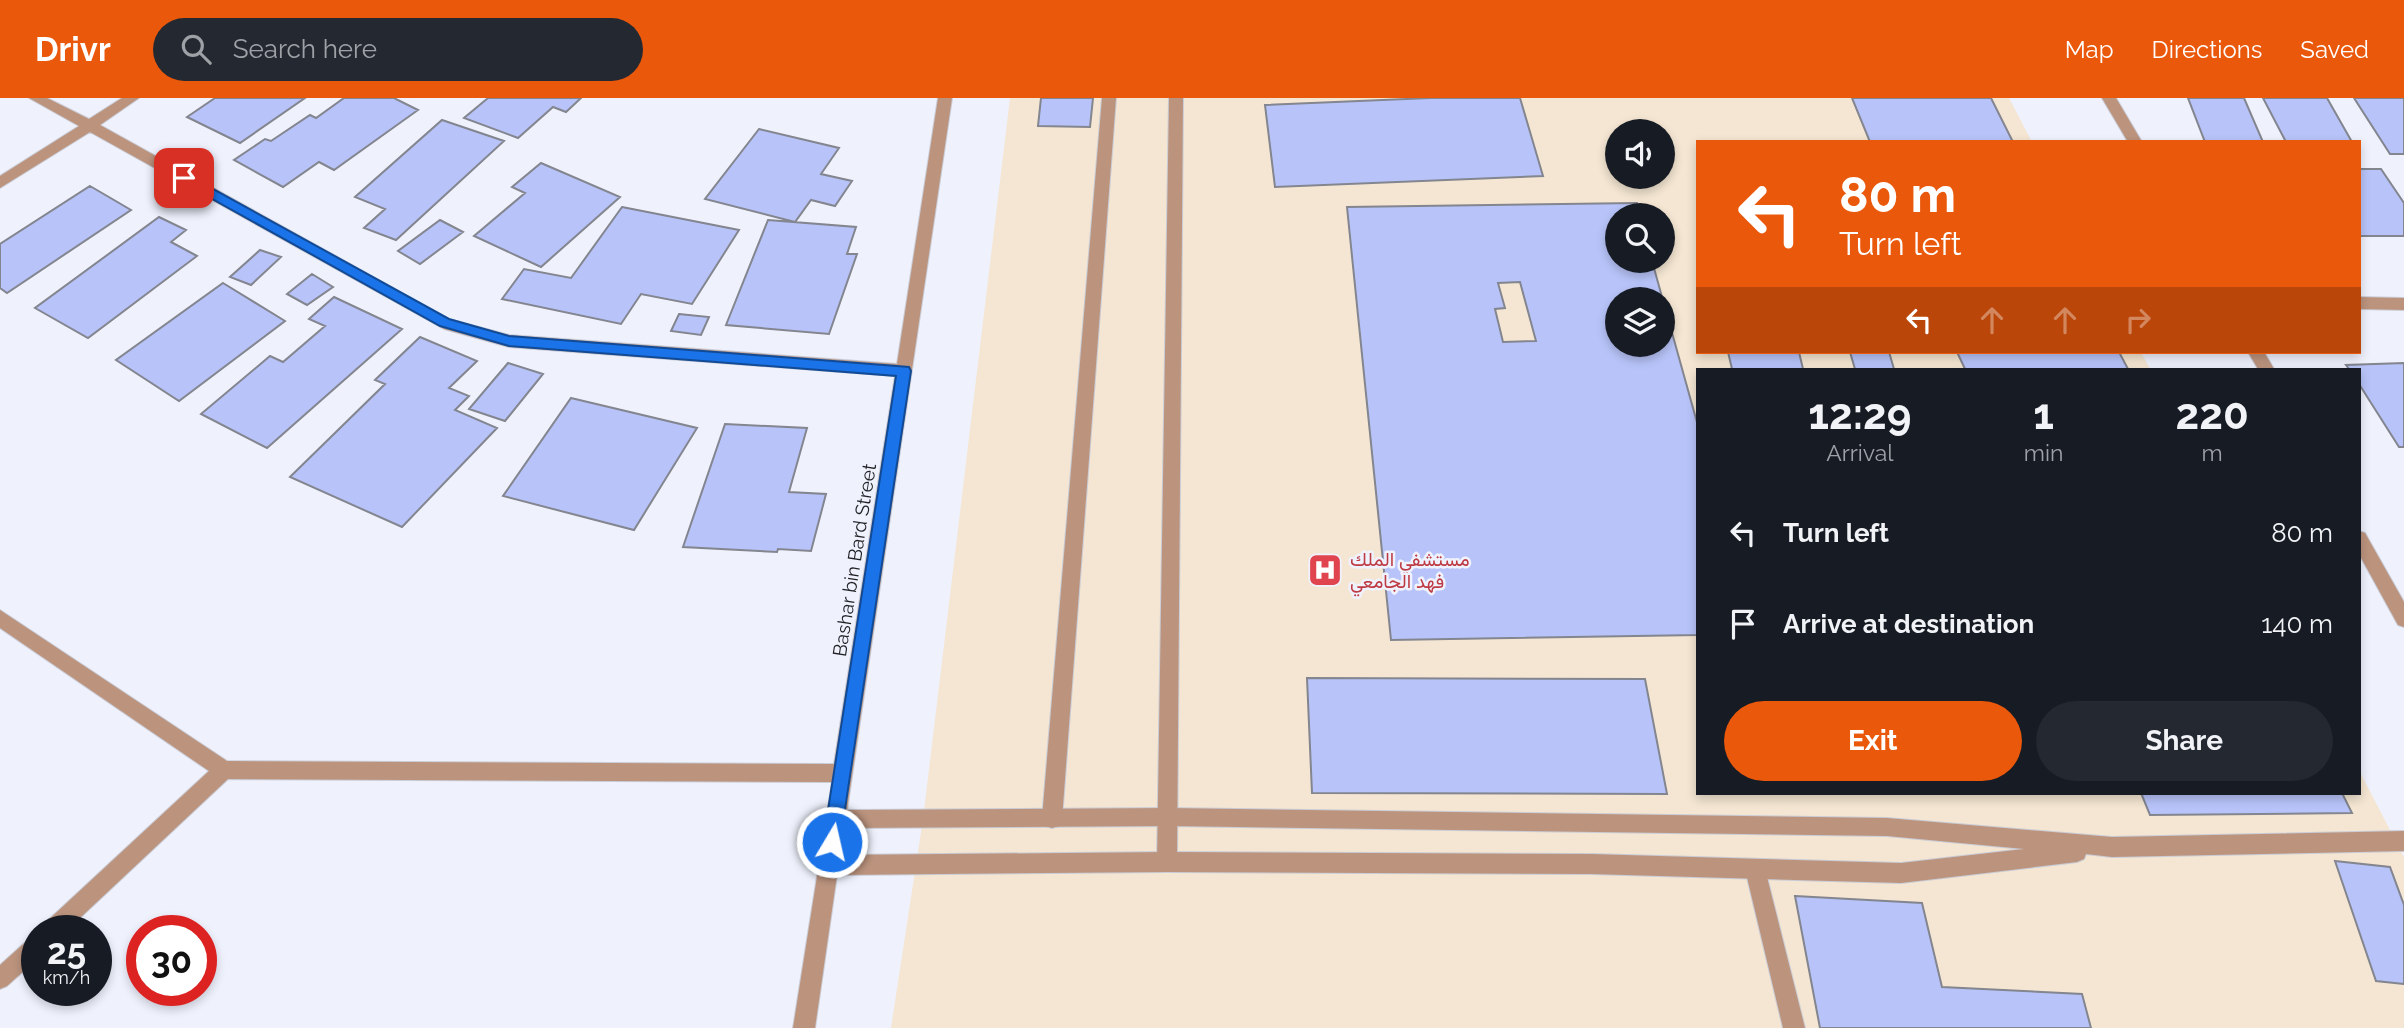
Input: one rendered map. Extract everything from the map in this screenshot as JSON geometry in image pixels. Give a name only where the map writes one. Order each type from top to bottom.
[{"type":"street","points":[[36,98],[444,323],[509,341],[904,371]]},
{"type":"street","points":[[0,183],[132,98]]},
{"type":"street","name":"Bashar bin Bard Street","points":[[804,1028],[945,98]]},
{"type":"street","points":[[1052,820],[1109,98]]},
{"type":"street","points":[[1167,862],[1176,98]]},
{"type":"street","points":[[2109,98],[2134,140]]},
{"type":"street","points":[[2361,303],[2404,304]]},
{"type":"street","points":[[2361,542],[2404,619]]},
{"type":"street","points":[[0,618],[224,770],[843,773]]},
{"type":"street","points":[[68,915],[224,770]]},
{"type":"street","points":[[836,819],[1052,820],[1169,817],[1887,827],[2112,848]]},
{"type":"street","points":[[829,865],[1167,862],[1577,864],[1901,873],[2112,848],[2404,841]]},
{"type":"street","points":[[1755,869],[1794,1028]]},
{"type":"street","points":[[0,979],[21,960]]},
{"type":"shaded area","name":"مستشفي الملك فهد الجامعي","points":[[1010,98],[2009,98],[2031,140],[1696,140],[1696,354],[2142,354],[2149,368],[1696,368],[1696,795],[2361,795],[2361,774],[2404,857],[2404,1028],[891,1028],[923,819]]},
{"type":"building","points":[[215,98],[305,98],[240,143],[187,117]]},
{"type":"building","points":[[344,98],[394,98],[418,110],[334,170],[319,162],[283,187],[234,160],[265,139],[271,141],[310,115],[316,118]]},
{"type":"building","points":[[488,98],[581,98],[566,112],[553,107],[518,138],[464,118]]},
{"type":"building","points":[[1041,98],[1093,98],[1090,127],[1038,126]]},
{"type":"building","points":[[1430,98],[1520,98],[1543,176],[1275,187],[1265,105]]},
{"type":"building","points":[[1852,98],[1991,98],[2012,140],[1869,140]]},
{"type":"building","points":[[2188,98],[2244,98],[2262,140],[2204,140]]},
{"type":"building","points":[[2263,98],[2327,98],[2351,140],[2285,140]]},
{"type":"building","points":[[2354,98],[2404,98],[2404,154],[2390,154]]},
{"type":"building","points":[[442,120],[504,141],[396,240],[364,228],[385,209],[355,197]]},
{"type":"building","points":[[759,129],[839,148],[821,174],[852,181],[835,206],[811,200],[795,222],[705,199]]},
{"type":"building","points":[[541,163],[620,197],[541,267],[474,236],[525,193],[512,187]]},
{"type":"building","points":[[2361,169],[2381,169],[2404,203],[2404,236],[2361,236]]},
{"type":"building","points":[[90,186],[131,210],[7,293],[0,288],[0,244]]},
{"type":"building","points":[[1605,203],[1605,273],[1655,273],[1659,287],[1605,287],[1605,357],[1675,357],[1675,344],[1696,419],[1696,635],[1391,640],[1347,207]]},
{"type":"building","points":[[622,207],[739,230],[692,304],[641,294],[621,324],[502,299],[524,269],[571,278]]},
{"type":"building","points":[[159,217],[186,230],[171,242],[197,256],[88,338],[35,308]]},
{"type":"building","points":[[440,220],[463,232],[420,264],[398,251]]},
{"type":"building","points":[[768,220],[856,227],[847,254],[857,254],[829,334],[726,325]]},
{"type":"building","points":[[260,250],[281,257],[251,285],[230,277]]},
{"type":"building","points":[[312,274],[333,287],[307,305],[287,294]]},
{"type":"building","points":[[1520,282],[1536,341],[1503,342],[1495,309],[1505,308],[1498,283]]},
{"type":"building","points":[[223,283],[285,321],[179,401],[116,360]]},
{"type":"building","points":[[334,297],[402,329],[267,448],[201,414],[270,356],[283,362],[325,326],[309,319]]},
{"type":"building","points":[[679,314],[709,317],[701,335],[671,331]]},
{"type":"building","points":[[420,337],[477,361],[449,388],[469,396],[455,410],[497,428],[402,527],[290,477],[385,384],[375,380]]},
{"type":"building","points":[[1728,354],[1799,354],[1803,368],[1732,368]]},
{"type":"building","points":[[1851,354],[1890,354],[1894,368],[1855,368]]},
{"type":"building","points":[[1958,354],[2120,354],[2127,368],[1965,368]]},
{"type":"building","points":[[508,363],[543,374],[505,421],[469,409]]},
{"type":"building","points":[[2404,363],[2404,447],[2399,447],[2361,387],[2361,368],[2348,368],[2346,365]]},
{"type":"building","points":[[571,398],[697,428],[634,530],[503,496]]},
{"type":"building","points":[[725,424],[807,428],[789,492],[826,494],[811,551],[683,547]]},
{"type":"building","points":[[1307,678],[1645,679],[1667,794],[1312,793]]},
{"type":"building","points":[[2142,795],[2343,795],[2352,813],[2150,815]]},
{"type":"building","points":[[2335,861],[2390,867],[2404,905],[2404,984],[2376,981]]},
{"type":"building","points":[[1795,896],[1922,903],[1942,987],[2082,994],[2091,1028],[1820,1028]]},
{"type":"place","name":"مستشفي الملك فهد الجامعي","points":[[1325,570]]},
{"type":"route","points":[[184,178],[444,323],[509,341],[904,371],[832,842]]}]
